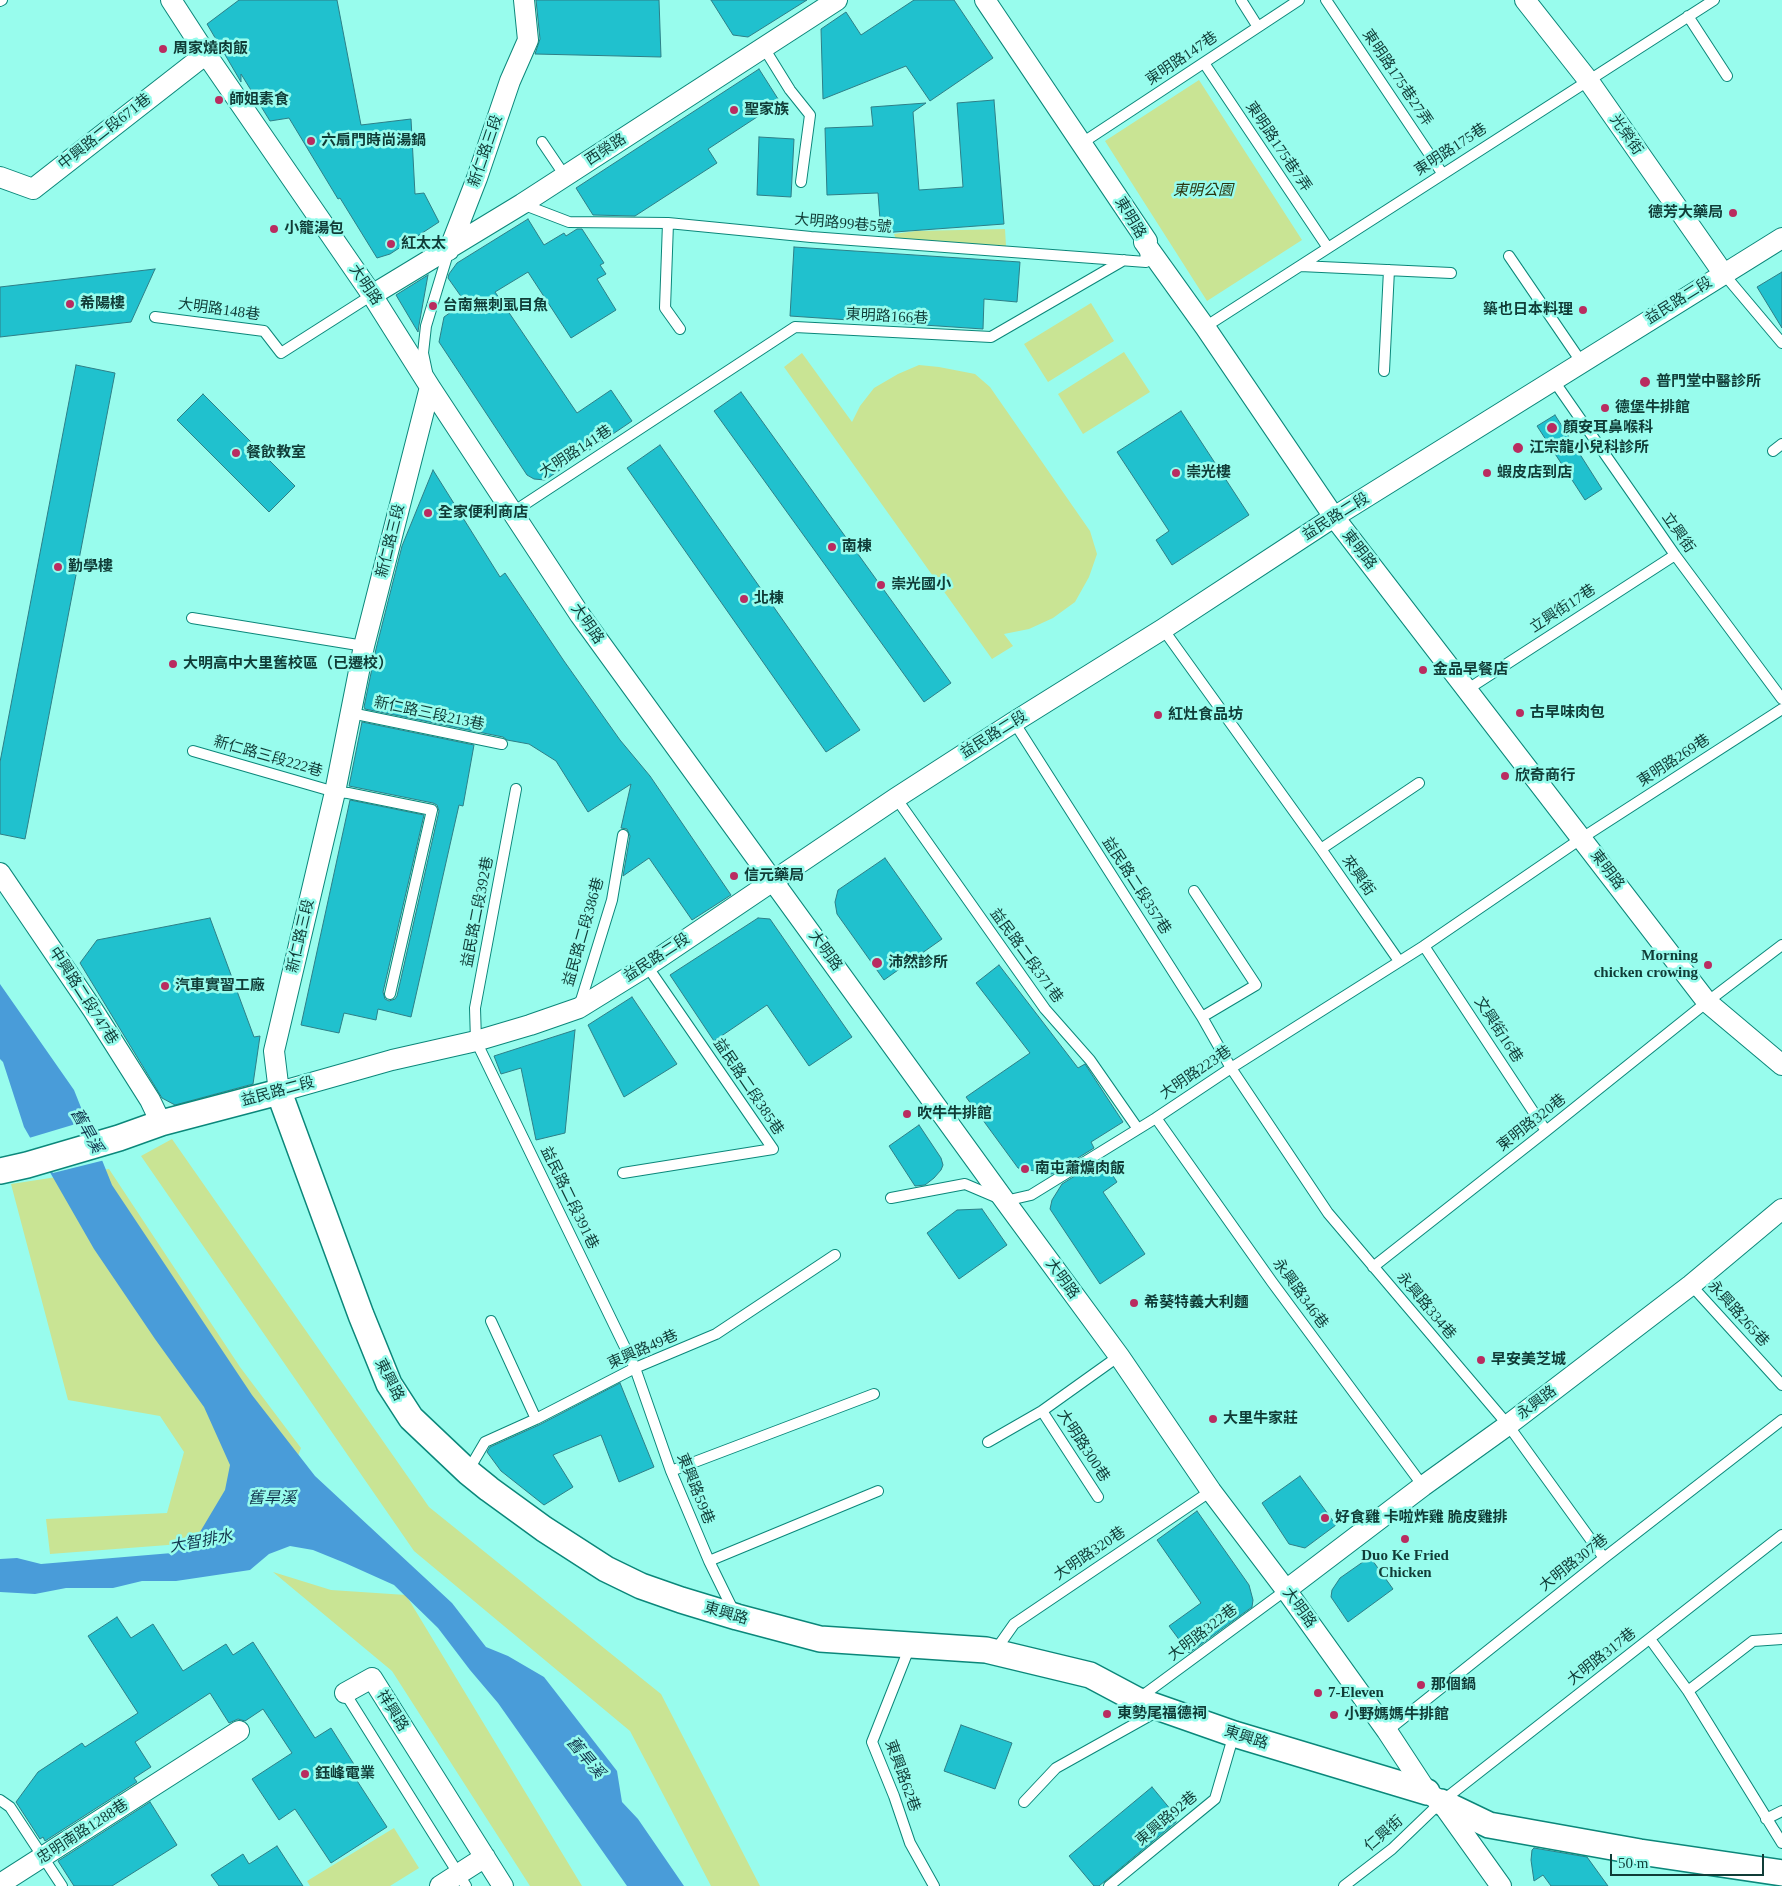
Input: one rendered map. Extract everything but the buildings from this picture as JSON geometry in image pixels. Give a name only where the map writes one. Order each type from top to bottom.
[{"type":"street","name":"大明路","points":[[171,0],[372,295],[430,387],[580,615],[1119,1356],[1211,1491],[1286,1590],[1434,1797],[1501,1886]]},
{"type":"street","name":"新仁路三段","points":[[449,250],[477,178],[510,81],[528,40],[524,0]]},
{"type":"street","name":"西榮路","points":[[372,295],[522,204],[837,0]]},
{"type":"street","name":"東明路","points":[[985,0],[1147,242],[1144,242],[1205,327],[1334,517],[1708,1002],[1782,1065]]},
{"type":"street","name":"光榮街","points":[[1525,0],[1588,80],[1723,273]]},
{"type":"street","name":"中興路二段671巷","points":[[0,177],[33,189],[206,54]]},
{"type":"street","name":"益民路二段","points":[[0,1170],[27,1165],[119,1138],[161,1123],[392,1060],[476,1041],[579,1008],[647,966],[896,798],[1334,517],[1782,238]]},
{"type":"street","name":"新仁路三段","points":[[279,1092],[274,1051],[335,792],[364,646],[430,387]]},
{"type":"street","name":"中興路二段747巷","points":[[0,873],[62,957],[150,1100],[161,1123]]},
{"type":"street","name":"東興路","points":[[279,1092],[361,1315],[389,1384],[411,1418],[468,1472],[544,1528],[606,1569],[641,1586],[737,1617],[820,1639],[994,1651],[1090,1675],[1137,1700],[1234,1734],[1434,1797],[1489,1825],[1640,1852],[1782,1874]]},
{"type":"street","name":"永興路","points":[[1286,1590],[1423,1486],[1508,1425],[1691,1285],[1782,1208]]},
{"type":"street","name":"祥興路","points":[[345,1692],[372,1678],[504,1886]]},
{"type":"street","name":"忠明南路1288巷","points":[[0,1884],[239,1731]]},
{"type":"street","points":[[440,1886],[462,1880],[485,1857]]},
{"type":"lane","points":[[1241,0],[1258,27]]},
{"type":"lane","name":"東明路147巷","points":[[1082,143],[1300,0]]},
{"type":"lane","name":"東明路175巷27弄","points":[[1326,0],[1442,173]]},
{"type":"lane","name":"東明路175巷","points":[[1205,327],[1714,0]]},
{"type":"lane","points":[[1688,16],[1727,76]]},
{"type":"lane","points":[[764,48],[790,90],[810,115],[801,182]]},
{"type":"lane","name":"東明路175巷7弄","points":[[1204,63],[1328,248]]},
{"type":"lane","points":[[542,142],[565,176]]},
{"type":"lane","name":"大明路99巷5號","points":[[522,204],[569,222],[668,223],[810,237],[1146,262],[1144,242]]},
{"type":"lane","points":[[668,223],[665,308],[680,329]]},
{"type":"lane","name":"新仁路三段","points":[[430,387],[424,353],[426,326],[449,250]]},
{"type":"lane","points":[[1509,256],[1582,363]]},
{"type":"lane","name":"東明路166巷","points":[[656,418],[795,327],[991,338],[1124,260]]},
{"type":"lane","points":[[1300,266],[1451,273]]},
{"type":"lane","points":[[1384,371],[1389,270]]},
{"type":"lane","points":[[1723,273],[1782,343]]},
{"type":"lane","name":"大明路148巷","points":[[155,317],[264,331],[282,353],[372,295]]},
{"type":"lane","name":"立興街","points":[[1554,381],[1675,555],[1782,699]]},
{"type":"lane","name":"大明路141巷","points":[[513,512],[656,418]]},
{"type":"lane","points":[[1773,450],[1782,444]]},
{"type":"lane","name":"立興街17巷","points":[[1468,689],[1675,555]]},
{"type":"lane","points":[[192,618],[364,646]]},
{"type":"lane","name":"來興街","points":[[1162,629],[1321,849],[1399,961]]},
{"type":"lane","name":"東明路269巷","points":[[1582,838],[1782,709]]},
{"type":"lane","name":"新仁路三段213巷","points":[[351,713],[502,744]]},
{"type":"lane","name":"益民路二段357巷","points":[[1014,722],[1202,1017],[1231,1068]]},
{"type":"lane","name":"新仁路三段222巷","points":[[194,751],[335,792],[432,810],[390,994]]},
{"type":"lane","points":[[1321,849],[1419,783]]},
{"type":"lane","name":"益民路二段392巷","points":[[476,1041],[475,1008],[516,789]]},
{"type":"lane","name":"益民路二段371巷","points":[[896,798],[1044,1009],[1090,1060],[1138,1129]]},
{"type":"lane","name":"益民路二段386巷","points":[[579,1008],[612,900],[623,835]]},
{"type":"lane","points":[[1399,961],[1582,838]]},
{"type":"lane","points":[[1194,891],[1256,985],[1202,1017]]},
{"type":"lane","name":"東明路320巷","points":[[1372,1267],[1782,945]]},
{"type":"lane","name":"文興街16巷","points":[[1424,946],[1546,1131]]},
{"type":"lane","name":"大明路223巷","points":[[1005,1201],[1031,1195],[1156,1118],[1399,961]]},
{"type":"lane","name":"益民路二段385巷","points":[[623,1173],[773,1149],[647,966]]},
{"type":"lane","name":"益民路二段391巷","points":[[476,1041],[634,1368]]},
{"type":"lane","name":"永興路334巷","points":[[1231,1068],[1328,1213],[1508,1425],[1604,1558]]},
{"type":"lane","name":"永興路346巷","points":[[1156,1118],[1272,1282],[1423,1486]]},
{"type":"lane","points":[[891,1198],[965,1184],[1005,1201]]},
{"type":"lane","name":"東興路49巷","points":[[468,1472],[485,1442],[634,1368],[716,1334],[836,1255]]},
{"type":"lane","name":"永興路265巷","points":[[1691,1285],[1782,1385]]},
{"type":"lane","points":[[491,1321],[536,1418]]},
{"type":"lane","name":"大明路300巷","points":[[988,1442],[1042,1411],[1119,1356]]},
{"type":"lane","name":"東興路59巷","points":[[634,1368],[671,1471],[709,1560],[737,1617]]},
{"type":"lane","points":[[671,1471],[874,1394]]},
{"type":"lane","name":"大明路300巷","points":[[1042,1411],[1098,1497]]},
{"type":"lane","name":"大明路307巷","points":[[1387,1731],[1604,1558],[1782,1420]]},
{"type":"lane","points":[[709,1560],[878,1491]]},
{"type":"lane","name":"大明路320巷","points":[[994,1651],[1014,1624],[1211,1491]]},
{"type":"lane","name":"大明路317巷","points":[[1434,1797],[1650,1639],[1782,1535]]},
{"type":"lane","name":"大明路322巷","points":[[1137,1700],[1286,1590]]},
{"type":"lane","points":[[1650,1639],[1688,1691],[1782,1842]]},
{"type":"lane","points":[[1688,1691],[1753,1641],[1782,1639]]},
{"type":"lane","name":"東興路62巷","points":[[910,1646],[872,1742],[894,1796],[910,1843],[934,1886]]},
{"type":"lane","name":"祥興路","points":[[345,1692],[462,1880]]},
{"type":"lane","points":[[1024,1802],[1056,1768],[1163,1709]]},
{"type":"lane","name":"東興路92巷","points":[[1109,1886],[1215,1799],[1234,1734]]},
{"type":"lane","name":"仁興街","points":[[1344,1886],[1392,1849],[1434,1797]]},
{"type":"lane","points":[[0,1800],[10,1807],[62,1886]]},
{"type":"lane","points":[[1766,1819],[1782,1810]]},
{"type":"green space","name":"東明公園","points":[[1199,80],[1302,240],[1207,301],[1105,141]]},
{"type":"green space","points":[[1005,229],[1006,246],[896,239],[894,234],[916,231]]},
{"type":"green space","points":[[1091,303],[1114,341],[1048,382],[1024,344]]},
{"type":"green space","points":[[1124,352],[1150,392],[1083,434],[1058,394]]},
{"type":"green space","points":[[802,353],[852,422],[860,406],[874,388],[898,374],[919,365],[975,374],[990,387],[1090,531],[1097,554],[1089,577],[1075,602],[1053,618],[1029,629],[1004,634],[1013,646],[992,659],[784,367]]},
{"type":"green space","points":[[172,1139],[429,1507],[661,1694],[760,1886],[711,1886],[630,1731],[414,1551],[141,1156]]},
{"type":"green space","points":[[109,1169],[240,1367],[301,1448],[274,1518],[194,1543],[50,1554],[46,1519],[167,1513],[184,1452],[160,1416],[68,1400],[11,1184]]},
{"type":"green space","points":[[273,1572],[331,1590],[406,1595],[582,1886],[530,1886],[392,1671]]},
{"type":"green space","points":[[394,1828],[419,1868],[390,1886],[310,1886],[307,1881]]},
{"type":"water","name":"舊旱溪","points":[[0,984],[74,1090],[112,1185],[252,1395],[315,1476],[452,1603],[486,1647],[508,1656],[544,1677],[617,1771],[622,1802],[638,1819],[684,1886],[627,1886],[498,1703],[438,1628],[394,1585],[345,1563],[313,1550],[290,1546],[269,1554],[250,1570],[176,1581],[142,1581],[113,1588],[66,1588],[35,1594],[0,1592],[0,1559],[17,1558],[41,1564],[172,1553],[200,1532],[225,1490],[230,1465],[204,1407],[94,1249],[24,1127],[3,1062],[0,1059]]},
{"type":"pier","points":[[89,1120],[105,1160],[53,1173],[29,1138]]},
{"type":"place","name":"周家燒肉飯","points":[[163,49]]},
{"type":"place","name":"師姐素食","points":[[219,100]]},
{"type":"place","name":"聖家族","points":[[734,110]]},
{"type":"place","name":"六扇門時尚湯鍋","points":[[311,141]]},
{"type":"place","name":"德芳大藥局","points":[[1733,213]]},
{"type":"place","name":"小籠湯包","points":[[274,229]]},
{"type":"place","name":"紅太太","points":[[391,244]]},
{"type":"place","name":"希陽樓","points":[[70,304]]},
{"type":"place","name":"台南無刺虱目魚","points":[[433,306]]},
{"type":"place","name":"築也日本料理","points":[[1583,310]]},
{"type":"place","name":"普門堂中醫診所","points":[[1645,382]]},
{"type":"place","name":"德堡牛排館","points":[[1605,408]]},
{"type":"place","name":"顏安耳鼻喉科","points":[[1552,428]]},
{"type":"place","name":"江宗龍小兒科診所","points":[[1518,448]]},
{"type":"place","name":"餐飲教室","points":[[236,453]]},
{"type":"place","name":"崇光樓","points":[[1176,473]]},
{"type":"place","name":"蝦皮店到店","points":[[1487,473]]},
{"type":"place","name":"全家便利商店","points":[[428,513]]},
{"type":"place","name":"南棟","points":[[832,547]]},
{"type":"place","name":"勤學樓","points":[[58,567]]},
{"type":"place","name":"崇光國小","points":[[881,585]]},
{"type":"place","name":"北棟","points":[[744,599]]},
{"type":"place","name":"大明高中大里舊校區（已遷校）","points":[[173,664]]},
{"type":"place","name":"金品早餐店","points":[[1423,670]]},
{"type":"place","name":"古早味肉包","points":[[1520,713]]},
{"type":"place","name":"紅灶食品坊","points":[[1158,715]]},
{"type":"place","name":"欣奇商行","points":[[1505,776]]},
{"type":"place","name":"信元藥局","points":[[734,876]]},
{"type":"place","name":"沛然診所","points":[[877,963]]},
{"type":"place","name":"Morning chicken crowing","points":[[1708,965]]},
{"type":"place","name":"汽車實習工廠","points":[[165,986]]},
{"type":"place","name":"吹牛牛排館","points":[[907,1114]]},
{"type":"place","name":"南屯蕭爌肉飯","points":[[1025,1169]]},
{"type":"place","name":"希葵特義大利麵","points":[[1134,1303]]},
{"type":"place","name":"早安美芝城","points":[[1481,1360]]},
{"type":"place","name":"大里牛家莊","points":[[1213,1419]]},
{"type":"place","name":"好食雞 卡啦炸雞 脆皮雞排","points":[[1325,1518]]},
{"type":"place","name":"Duo Ke Fried Chicken","points":[[1405,1539]]},
{"type":"place","name":"那個鍋","points":[[1421,1685]]},
{"type":"place","name":"7-Eleven","points":[[1318,1693]]},
{"type":"place","name":"東勢尾福德祠","points":[[1107,1714]]},
{"type":"place","name":"小野媽媽牛排館","points":[[1334,1715]]},
{"type":"place","name":"鈺峰電業","points":[[305,1774]]},
{"type":"water label","name":"大智排水","points":[[201,1542]]}]
